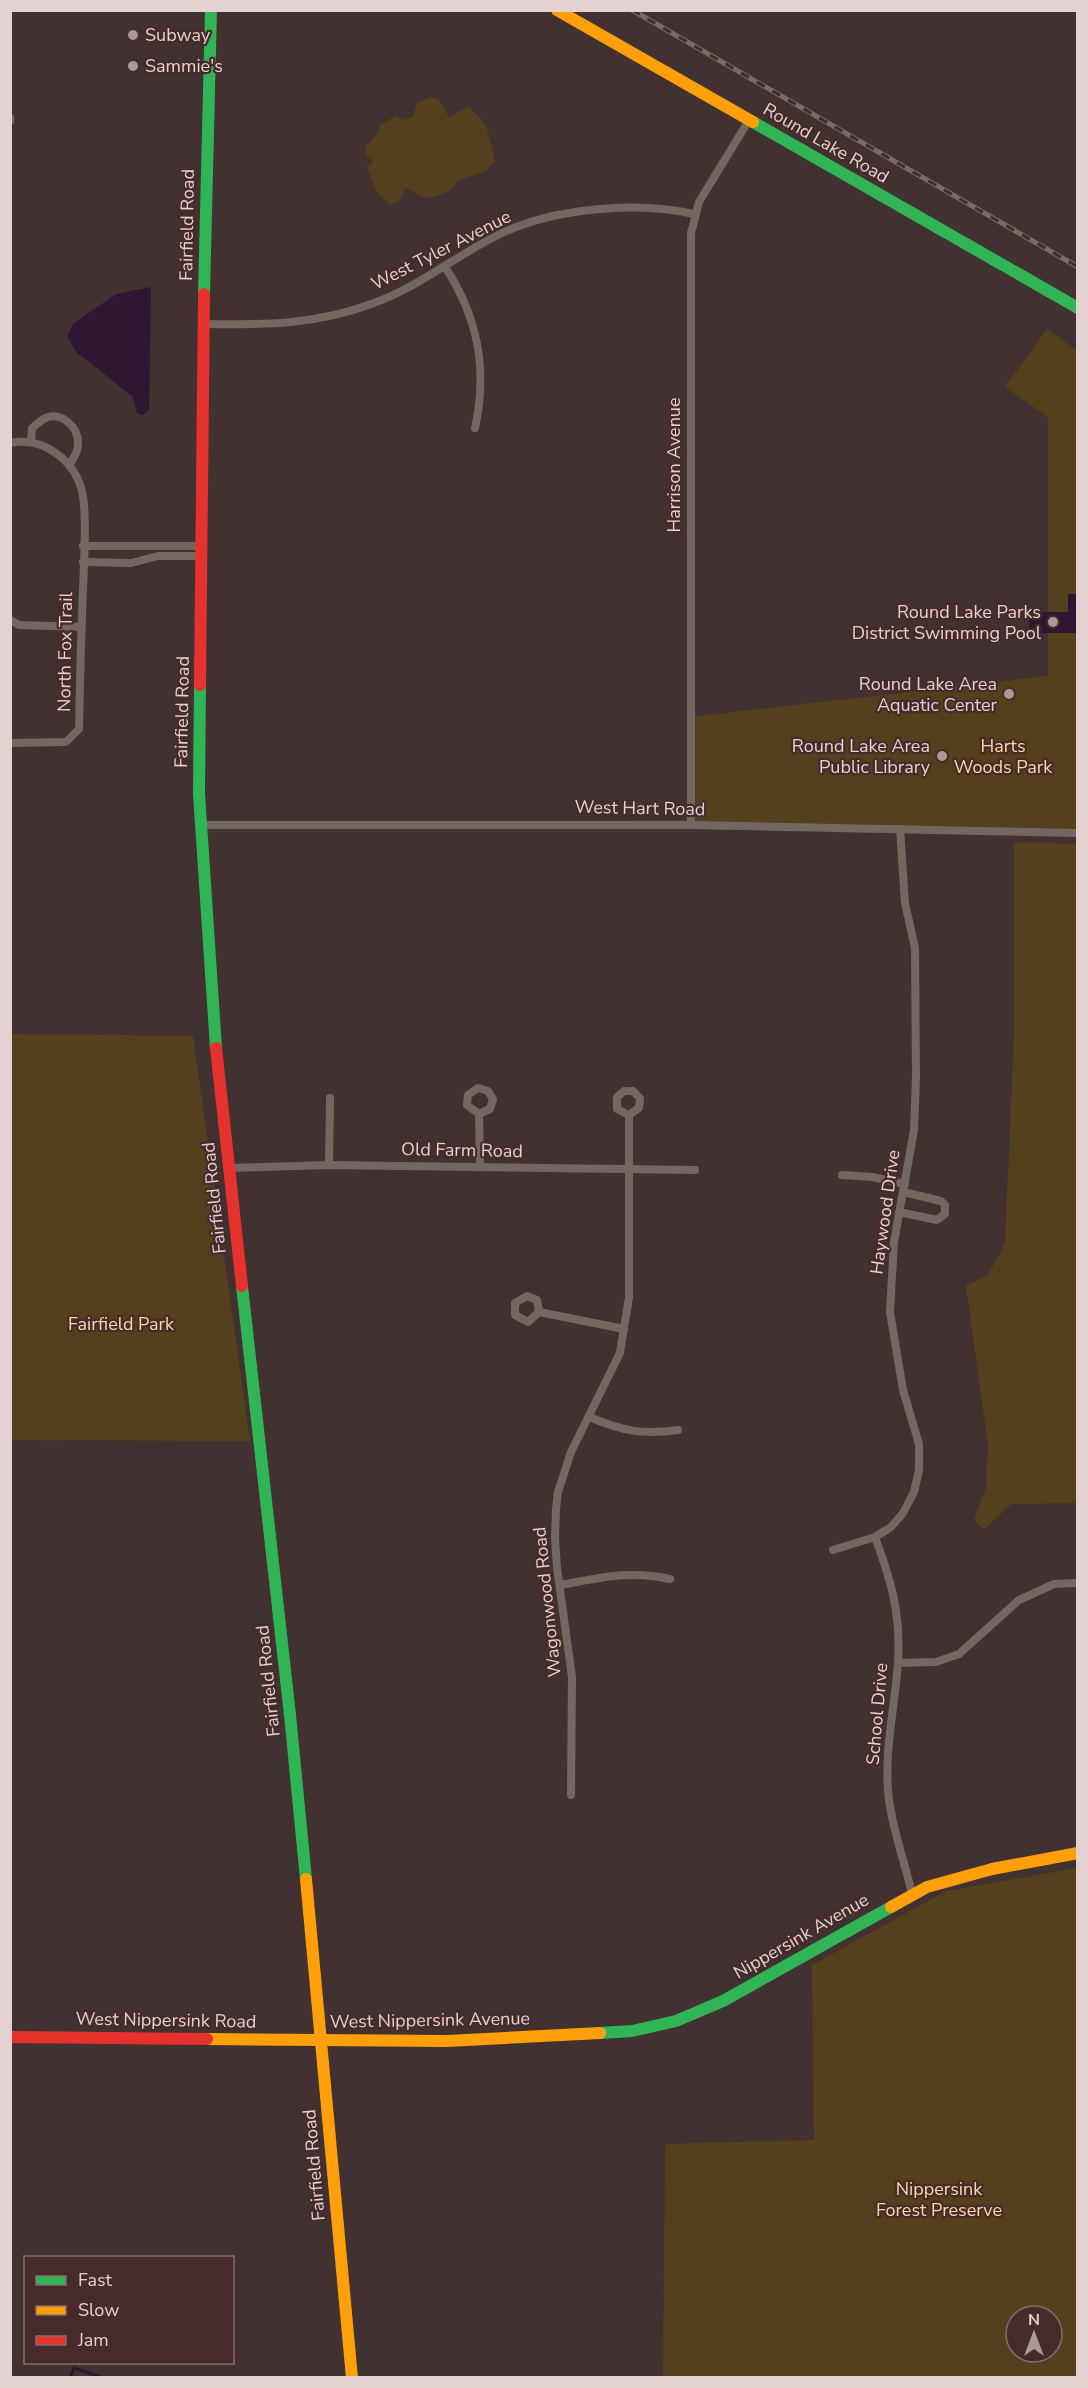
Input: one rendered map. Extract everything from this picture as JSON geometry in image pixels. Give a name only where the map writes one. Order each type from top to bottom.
[{"type":"street","name":"Fairfield Road","points":[[211,10],[205,187],[199,794],[215,1041],[286,1678],[352,2378]]},
{"type":"street","name":"Round Lake Road","points":[[556,10],[1077,308]]},
{"type":"street","name":"Harrison Avenue","points":[[691,825],[689,309],[691,233],[694,214],[699,202],[749,120]]},
{"type":"street","name":"West Tyler Avenue","points":[[203,324],[287,324],[319,320],[376,303],[420,283],[498,234],[535,221],[566,214],[629,208],[673,209],[694,214]]},
{"type":"street","points":[[445,267],[460,289],[476,336],[481,400],[475,428]]},
{"type":"street","points":[[10,443],[31,442],[54,451],[70,464],[77,451],[78,440],[70,423],[61,417],[47,417],[32,428],[31,442]]},
{"type":"street","name":"North Fox Trail","points":[[10,743],[66,742],[79,729],[84,562],[83,495],[70,464]]},
{"type":"street","points":[[83,542],[202,551]]},
{"type":"street","points":[[84,562],[131,563],[158,556],[202,551]]},
{"type":"street","points":[[10,620],[19,625],[81,627]]},
{"type":"street","name":"West Hart Road","points":[[201,825],[691,825],[1077,833]]},
{"type":"street","name":"Haywood Drive","points":[[833,1550],[874,1536],[891,1527],[903,1513],[914,1492],[919,1470],[919,1444],[903,1390],[891,1312],[894,1242],[914,1130],[917,1006],[915,948],[905,903],[900,829]]},
{"type":"street","points":[[329,1165],[330,1098]]},
{"type":"street","points":[[479,1114],[480,1166]]},
{"type":"street","name":"Wagonwood Road","points":[[571,1795],[573,1702],[555,1538],[558,1492],[571,1452],[620,1353],[629,1297],[630,1115]]},
{"type":"street","name":"Old Farm Road","points":[[229,1168],[329,1165],[695,1170]]},
{"type":"street","points":[[842,1175],[872,1177],[941,1201],[945,1205],[945,1214],[937,1220],[899,1212]]},
{"type":"street","points":[[540,1312],[624,1329]]},
{"type":"street","points":[[589,1417],[618,1429],[633,1432],[653,1433],[678,1430]]},
{"type":"street","name":"School Drive","points":[[874,1536],[893,1585],[897,1614],[898,1663],[888,1749],[889,1800],[912,1894]]},
{"type":"street","points":[[560,1585],[624,1574],[644,1573],[670,1579]]},
{"type":"street","points":[[898,1663],[936,1662],[959,1654],[1020,1600],[1054,1584],[1077,1583]]},
{"type":"street","name":"Nippersink Avenue","points":[[540,2037],[632,2031],[676,2021],[723,2001],[912,1894],[992,1869],[1077,1853]]},
{"type":"street","name":"West Nippersink Road","points":[[10,2037],[321,2040]]},
{"type":"street","name":"West Nippersink Avenue","points":[[321,2040],[447,2041],[540,2037]]},
{"type":"green space","points":[[431,97],[439,100],[449,117],[469,107],[486,125],[495,161],[486,171],[458,180],[454,187],[433,197],[424,197],[406,188],[400,200],[392,205],[382,198],[374,185],[367,168],[373,161],[367,157],[365,147],[378,133],[379,126],[395,116],[404,120],[413,117],[417,103]]},
{"type":"green space","name":"Harts Woods Park","points":[[1047,329],[1077,351],[1077,832],[691,825],[690,717],[1048,676],[1048,417],[1005,387]]},
{"type":"green space","points":[[1014,842],[1077,844],[1078,1503],[1011,1504],[984,1530],[974,1520],[986,1487],[988,1446],[966,1286],[988,1275],[1005,1243],[1014,1036]]},
{"type":"green space","name":"Fairfield Park","points":[[11,1034],[193,1036],[250,1441],[11,1440]]},
{"type":"green space","name":"Nippersink Forest Preserve","points":[[1077,1868],[1077,2377],[663,2377],[665,2144],[814,2140],[812,1965],[946,1891]]},
{"type":"shaded area","points":[[151,287],[149,410],[143,415],[137,413],[132,396],[76,352],[67,336],[73,324],[116,294]]},
{"type":"shaded area","name":"Round Lake Parks District Swimming Pool","points":[[1068,594],[1077,594],[1077,633],[1029,633],[1029,612],[1068,612]]},
{"type":"waterway","points":[[70,2378],[74,2368],[103,2378]]},
{"type":"railway","points":[[632,10],[1078,267]]},
{"type":"traffic: fast","points":[[204,294],[211,10]]},
{"type":"traffic: fast","points":[[753,122],[1078,308]]},
{"type":"traffic: fast","points":[[200,685],[199,794],[216,1048]]},
{"type":"traffic: fast","points":[[242,1286],[306,1879]]},
{"type":"traffic: fast","points":[[600,2033],[632,2031],[676,2021],[723,2001],[891,1907]]},
{"type":"traffic: slow","points":[[557,10],[753,122]]},
{"type":"traffic: slow","points":[[891,1907],[927,1887],[992,1869],[1078,1853]]},
{"type":"traffic: slow","points":[[306,1879],[352,2378]]},
{"type":"traffic: slow","points":[[207,2039],[447,2041],[600,2033]]},
{"type":"traffic: jam","points":[[200,685],[204,294]]},
{"type":"traffic: jam","points":[[216,1048],[242,1286]]},
{"type":"traffic: jam","points":[[10,2037],[207,2039]]},
{"type":"place","name":"Subway","points":[[133,35]]},
{"type":"place","name":"Sammie's","points":[[133,66]]},
{"type":"place","name":"Round Lake Parks District Swimming Pool","points":[[1053,622]]},
{"type":"place","name":"Round Lake Area Aquatic Center","points":[[1009,694]]},
{"type":"place","name":"Round Lake Area Public Library","points":[[942,756]]}]
